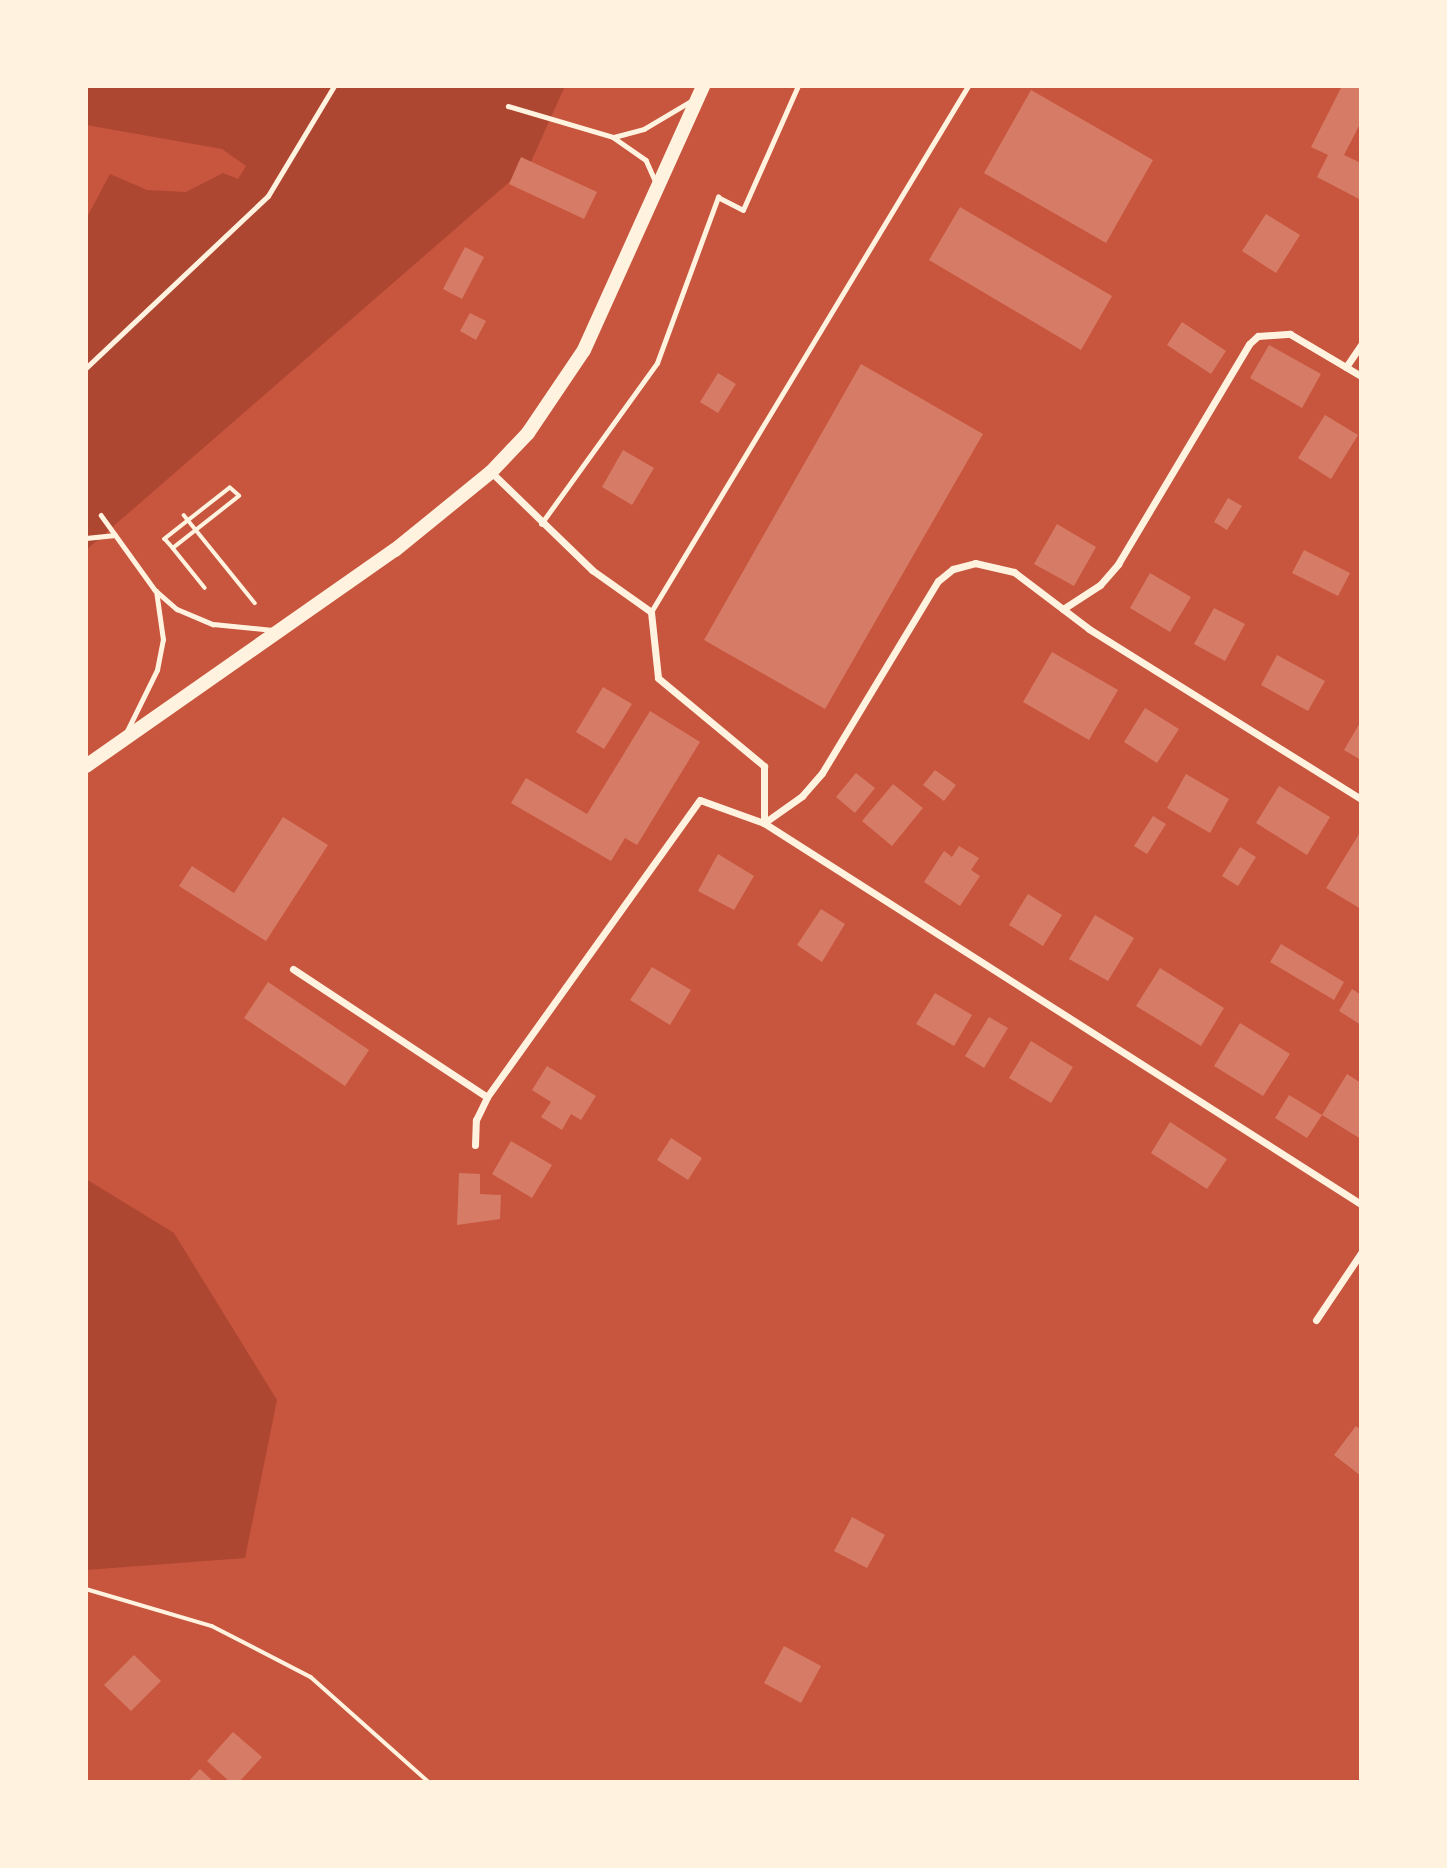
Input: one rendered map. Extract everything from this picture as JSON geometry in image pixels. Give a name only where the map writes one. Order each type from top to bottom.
[{"type":"main road","points":[[86,766],[276,630],[396,550],[491,472],[561,391],[658,190],[701,91]]},
{"type":"street","points":[[1063,609],[1100,584],[1118,564],[1248,344],[1258,336],[1290,334],[1361,376]]},
{"type":"street","points":[[1346,367],[1361,345]]},
{"type":"street","points":[[491,472],[541,525],[651,612],[658,678],[764,766],[764,822]]},
{"type":"street","points":[[764,822],[802,796],[822,773],[938,581],[953,569],[975,563],[997,565],[1014,572],[1063,609],[1361,799]]},
{"type":"street","points":[[475,1145],[477,1120],[487,1097],[700,800],[764,822],[1361,1204]]},
{"type":"street","points":[[293,969],[487,1097]]},
{"type":"street","points":[[1316,1320],[1361,1253]]},
{"type":"lane","points":[[86,368],[268,196],[334,86]]},
{"type":"lane","points":[[541,525],[657,363],[718,197],[743,210],[798,86]]},
{"type":"lane","points":[[651,612],[968,86]]},
{"type":"lane","points":[[613,137],[644,129],[701,91]]},
{"type":"lane","points":[[508,106],[613,137],[646,160],[658,190]]},
{"type":"lane","points":[[102,515],[155,590],[193,617],[276,630]]},
{"type":"lane","points":[[86,538],[91,534],[116,535]]},
{"type":"lane","points":[[124,738],[157,670],[163,640],[155,590]]},
{"type":"path","points":[[173,548],[239,496],[230,488],[165,539],[205,589]]},
{"type":"path","points":[[184,515],[255,603]]},
{"type":"path","points":[[86,1589],[212,1626],[311,1677],[429,1782]]},
{"type":"shaded area","points":[[86,86],[565,86],[530,164],[86,550],[86,219],[110,174],[147,190],[186,192],[223,173],[238,179],[246,166],[222,149],[86,125]]},
{"type":"shaded area","points":[[86,1179],[174,1233],[277,1400],[245,1558],[86,1570]]},
{"type":"building","points":[[1342,86],[1361,86],[1361,122],[1344,155],[1361,163],[1361,200],[1317,177],[1328,155],[1311,147]]},
{"type":"building","points":[[1031,90],[1153,160],[1106,243],[984,173]]},
{"type":"building","points":[[521,157],[597,192],[584,219],[509,184]]},
{"type":"building","points":[[960,207],[1112,296],[1081,350],[929,260]]},
{"type":"building","points":[[1266,214],[1300,235],[1276,273],[1242,251]]},
{"type":"building","points":[[465,247],[484,257],[462,299],[443,289]]},
{"type":"building","points":[[470,313],[486,321],[476,340],[460,331]]},
{"type":"building","points":[[1182,322],[1226,351],[1211,374],[1167,345]]},
{"type":"building","points":[[1269,345],[1321,374],[1302,408],[1250,378]]},
{"type":"building","points":[[861,364],[983,434],[825,709],[704,640]]},
{"type":"building","points":[[718,373],[736,384],[718,413],[700,402]]},
{"type":"building","points":[[1325,415],[1358,435],[1331,479],[1298,458]]},
{"type":"building","points":[[623,450],[654,468],[632,505],[602,487]]},
{"type":"building","points":[[1228,498],[1242,506],[1227,530],[1214,522]]},
{"type":"building","points":[[1057,524],[1096,547],[1074,586],[1034,564]]},
{"type":"building","points":[[1304,550],[1350,573],[1338,596],[1292,573]]},
{"type":"building","points":[[1150,573],[1191,597],[1170,632],[1130,608]]},
{"type":"building","points":[[1214,608],[1245,624],[1225,661],[1194,644]]},
{"type":"building","points":[[1052,652],[1118,690],[1089,740],[1023,702]]},
{"type":"building","points":[[1277,655],[1325,681],[1308,711],[1261,685]]},
{"type":"building","points":[[603,687],[632,704],[604,749],[576,732]]},
{"type":"building","points":[[1145,708],[1179,729],[1157,763],[1124,742]]},
{"type":"building","points":[[650,711],[700,742],[637,845],[625,838],[611,861],[511,803],[526,778],[587,814]]},
{"type":"building","points":[[1361,721],[1361,760],[1344,750]]},
{"type":"building","points":[[935,770],[956,785],[944,801],[923,785]]},
{"type":"building","points":[[856,773],[875,788],[855,813],[836,797]]},
{"type":"building","points":[[1186,774],[1229,799],[1210,833],[1167,808]]},
{"type":"building","points":[[893,784],[923,808],[892,846],[862,821]]},
{"type":"building","points":[[1279,786],[1330,817],[1307,855],[1256,823]]},
{"type":"building","points":[[1153,816],[1166,824],[1147,854],[1134,846]]},
{"type":"building","points":[[283,817],[328,845],[266,941],[179,886],[192,866],[234,893]]},
{"type":"building","points":[[1359,834],[1361,835],[1361,909],[1326,888]]},
{"type":"building","points":[[959,846],[979,858],[971,870],[980,876],[960,906],[924,882],[944,851],[952,857]]},
{"type":"building","points":[[1240,847],[1256,857],[1238,886],[1222,876]]},
{"type":"building","points":[[718,854],[754,876],[734,910],[698,891]]},
{"type":"building","points":[[1028,894],[1062,915],[1043,946],[1009,925]]},
{"type":"building","points":[[821,909],[845,924],[822,962],[797,945]]},
{"type":"building","points":[[1095,915],[1134,938],[1108,981],[1069,959]]},
{"type":"building","points":[[1281,944],[1344,982],[1334,1000],[1270,962]]},
{"type":"building","points":[[652,967],[691,990],[670,1025],[630,1000]]},
{"type":"building","points":[[1160,968],[1224,1008],[1201,1046],[1136,1006]]},
{"type":"building","points":[[268,982],[369,1050],[345,1086],[244,1018]]},
{"type":"building","points":[[1352,989],[1361,995],[1361,1025],[1339,1011]]},
{"type":"building","points":[[935,993],[972,1015],[954,1046],[916,1024]]},
{"type":"building","points":[[989,1017],[1008,1028],[984,1068],[965,1056]]},
{"type":"building","points":[[1240,1023],[1290,1054],[1263,1096],[1214,1066]]},
{"type":"building","points":[[1031,1041],[1073,1067],[1051,1103],[1009,1078]]},
{"type":"building","points":[[547,1066],[596,1096],[581,1120],[571,1114],[562,1130],[541,1117],[551,1102],[532,1090]]},
{"type":"building","points":[[1347,1074],[1361,1083],[1361,1139],[1322,1115]]},
{"type":"building","points":[[1289,1095],[1322,1115],[1307,1138],[1275,1118]]},
{"type":"building","points":[[1170,1122],[1227,1159],[1207,1189],[1151,1153]]},
{"type":"building","points":[[671,1138],[702,1158],[688,1180],[657,1160]]},
{"type":"building","points":[[511,1141],[552,1165],[532,1198],[492,1174]]},
{"type":"building","points":[[459,1173],[480,1174],[480,1194],[501,1195],[500,1219],[457,1225]]},
{"type":"building","points":[[1356,1426],[1361,1430],[1361,1476],[1334,1455]]},
{"type":"building","points":[[852,1517],[885,1535],[867,1568],[834,1551]]},
{"type":"building","points":[[784,1646],[821,1666],[801,1703],[764,1683]]},
{"type":"building","points":[[134,1655],[161,1681],[131,1711],[104,1685]]},
{"type":"building","points":[[233,1732],[262,1757],[239,1782],[230,1782],[207,1761]]},
{"type":"building","points":[[200,1769],[214,1782],[188,1782]]}]
